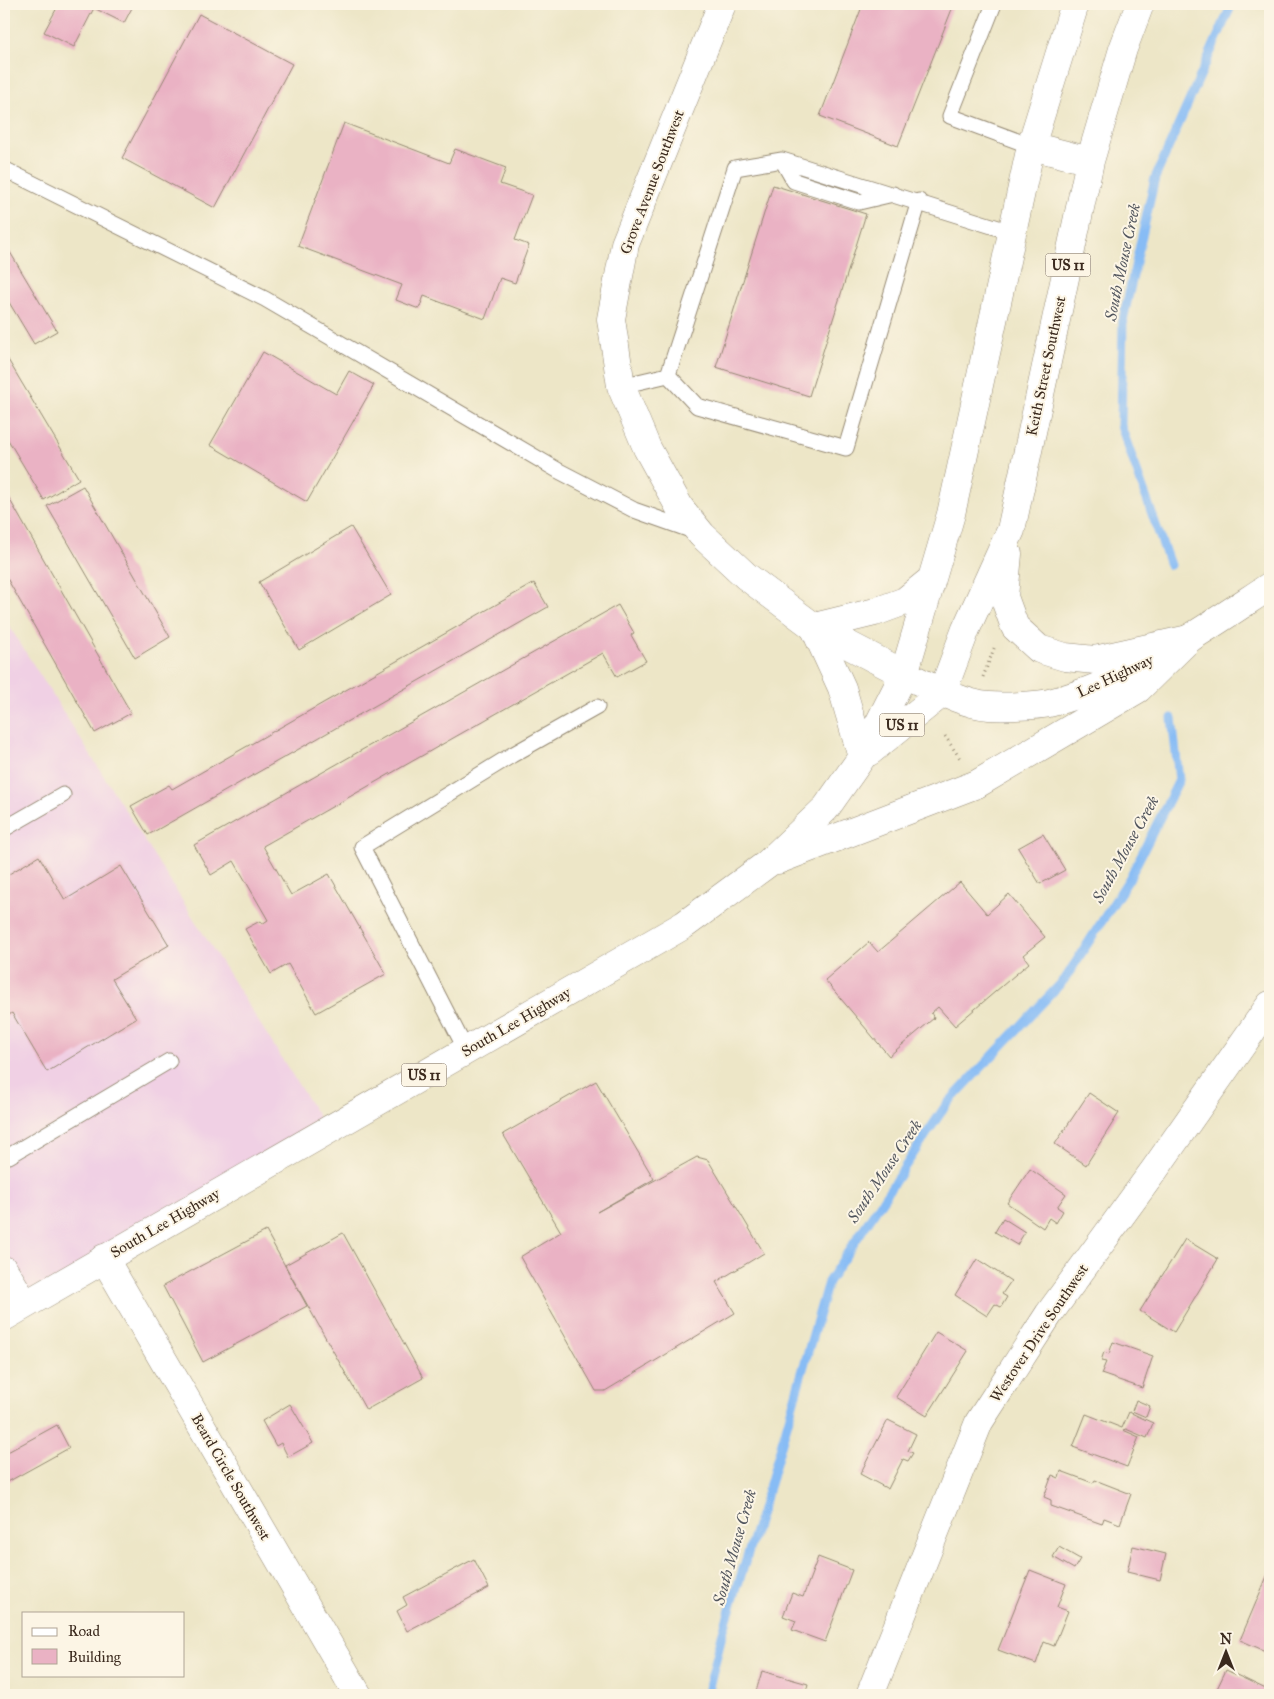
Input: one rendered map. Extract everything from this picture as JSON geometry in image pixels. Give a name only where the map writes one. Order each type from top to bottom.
[{"type":"main road","name":"Grove Avenue Southwest","points":[[722,4],[626,244],[611,319],[621,386],[647,448],[680,508],[702,534],[746,576],[814,627],[942,692]]},
{"type":"main road","name":"US 11","points":[[904,674],[951,514],[1031,146],[1074,4]]},
{"type":"main road","name":"Keith Street Southwest","points":[[942,692],[966,629],[1011,530],[1090,161],[1124,49],[1140,4]]},
{"type":"main road","points":[[1031,146],[1090,161]]},
{"type":"main road","points":[[1011,530],[1004,597],[1016,626],[1039,649],[1065,657],[1095,660],[1189,639]]},
{"type":"main road","points":[[862,757],[842,688],[814,627],[875,612],[906,600],[932,579]]},
{"type":"main road","name":"Lee Highway","points":[[942,692],[988,706],[1052,703],[1105,683],[1189,639],[1270,586]]},
{"type":"main road","points":[[768,864],[977,784],[1138,689],[1189,639]]},
{"type":"main road","name":"South Lee Highway","points":[[15,1311],[684,925],[768,864],[826,808],[862,757],[904,674]]},
{"type":"main road","name":"South Lee Highway","points":[[862,757],[942,692]]},
{"type":"main road","name":"Westover Drive Southwest","points":[[870,1695],[979,1422],[1049,1314],[1156,1169],[1270,1005]]},
{"type":"main road","name":"Beard Circle Southwest","points":[[104,1258],[358,1695]]},
{"type":"main road","points":[[4,1270],[15,1311]]},
{"type":"lane","points":[[994,4],[950,116],[1031,146]]},
{"type":"lane","points":[[668,375],[735,168],[782,160],[919,201],[1012,232]]},
{"type":"lane","points":[[4,169],[266,299],[559,471],[634,510],[702,534]]},
{"type":"lane","points":[[668,375],[697,406],[846,448],[919,201]]},
{"type":"lane","points":[[621,386],[668,375]]},
{"type":"lane","points":[[466,1050],[362,847],[512,755],[597,708]]},
{"type":"lane","points":[[4,829],[63,795]]},
{"type":"lane","points":[[5,1154],[169,1062]]},
{"type":"path","points":[[980,684],[996,643]]},
{"type":"path","points":[[946,736],[964,764]]},
{"type":"shaded area","points":[[4,618],[327,1130],[4,1314]]},
{"type":"building","points":[[59,4],[134,4],[124,23],[94,8],[74,47],[44,32]]},
{"type":"building","points":[[863,4],[954,4],[898,146],[820,116]]},
{"type":"building","points":[[199,14],[292,64],[215,208],[122,158]]},
{"type":"building","points":[[344,123],[449,163],[455,149],[506,168],[500,184],[532,195],[515,240],[529,245],[515,283],[500,278],[485,319],[424,296],[419,309],[396,300],[402,285],[298,246]]},
{"type":"building","points":[[773,185],[866,214],[809,396],[716,367]]},
{"type":"building","points":[[4,242],[57,331],[34,344],[4,294]]},
{"type":"building","points":[[263,352],[336,394],[349,371],[374,385],[307,502],[210,445]]},
{"type":"building","points":[[4,353],[79,479],[44,500],[4,433]]},
{"type":"building","points":[[83,486],[170,637],[135,658],[47,506]]},
{"type":"building","points":[[6,493],[131,713],[95,733],[4,573],[4,494]]},
{"type":"building","points":[[351,527],[391,595],[299,650],[259,582]]},
{"type":"building","points":[[534,583],[548,607],[148,835],[131,806],[169,785],[172,789]]},
{"type":"building","points":[[618,605],[634,633],[631,635],[646,661],[617,677],[603,653],[263,846],[291,895],[329,874],[386,974],[316,1013],[288,964],[271,974],[245,929],[260,921],[262,924],[268,920],[234,861],[211,875],[194,845]]},
{"type":"building","points":[[1043,834],[1065,870],[1040,884],[1018,848]]},
{"type":"building","points":[[39,856],[65,900],[121,866],[169,945],[112,979],[136,1018],[47,1072],[12,1013],[4,1018],[4,877]]},
{"type":"building","points":[[960,882],[987,914],[1009,894],[1045,937],[1023,955],[1029,963],[955,1026],[938,1007],[931,1013],[934,1018],[889,1056],[825,980],[869,942],[878,952]]},
{"type":"building","points":[[596,1081],[654,1179],[597,1212],[697,1157],[708,1160],[764,1253],[716,1282],[735,1313],[605,1391],[596,1391],[520,1257],[561,1232],[503,1134]]},
{"type":"building","points":[[1089,1093],[1119,1113],[1086,1165],[1055,1144]]},
{"type":"building","points":[[1030,1169],[1066,1194],[1057,1207],[1063,1211],[1056,1223],[1049,1218],[1043,1228],[1007,1203]]},
{"type":"building","points":[[1003,1218],[1025,1232],[1017,1245],[995,1232]]},
{"type":"building","points":[[266,1231],[307,1306],[203,1362],[163,1286]]},
{"type":"building","points":[[343,1233],[423,1378],[366,1410],[285,1265]]},
{"type":"building","points":[[1185,1239],[1218,1259],[1174,1332],[1140,1311]]},
{"type":"building","points":[[977,1259],[1011,1281],[1002,1294],[1007,1297],[1001,1307],[995,1304],[987,1316],[955,1295]]},
{"type":"building","points":[[936,1332],[968,1351],[927,1416],[896,1397]]},
{"type":"building","points":[[1113,1342],[1153,1356],[1142,1388],[1101,1374],[1106,1362],[1101,1361],[1104,1352],[1109,1354]]},
{"type":"building","points":[[1136,1400],[1150,1406],[1146,1417],[1132,1411]]},
{"type":"building","points":[[290,1404],[313,1443],[288,1457],[281,1443],[276,1446],[262,1421]]},
{"type":"building","points":[[1129,1412],[1153,1423],[1147,1438],[1126,1429],[1123,1430],[1139,1437],[1127,1467],[1073,1447],[1086,1414],[1122,1428]]},
{"type":"building","points":[[888,1420],[916,1434],[908,1451],[913,1453],[908,1461],[903,1459],[888,1489],[860,1474]]},
{"type":"building","points":[[57,1425],[69,1448],[4,1484],[4,1454]]},
{"type":"building","points":[[1061,1471],[1093,1483],[1095,1480],[1131,1494],[1120,1524],[1104,1518],[1102,1524],[1051,1506],[1051,1500],[1044,1497],[1052,1475],[1059,1478]]},
{"type":"building","points":[[1133,1546],[1166,1554],[1160,1580],[1127,1572]]},
{"type":"building","points":[[1059,1547],[1080,1559],[1074,1569],[1053,1557]]},
{"type":"building","points":[[818,1557],[852,1570],[825,1642],[792,1630],[796,1621],[783,1616],[792,1593],[803,1597]]},
{"type":"building","points":[[474,1559],[489,1588],[407,1631],[397,1611],[407,1605],[403,1597]]},
{"type":"building","points":[[1030,1570],[1066,1584],[1057,1607],[1068,1611],[1054,1646],[1044,1642],[1036,1664],[998,1650]]},
{"type":"building","points":[[1268,1574],[1270,1575],[1270,1653],[1240,1640]]},
{"type":"building","points":[[1226,1670],[1270,1691],[1270,1695],[1214,1695]]},
{"type":"building","points":[[762,1671],[808,1684],[805,1695],[755,1695]]},
{"type":"waterway","name":"South Mouse Creek","points":[[1170,565],[1121,426],[1123,320],[1155,178],[1232,4]]},
{"type":"waterway","name":"South Mouse Creek","points":[[707,1695],[722,1635],[770,1484],[828,1282],[946,1105],[1065,979],[1129,879],[1179,780],[1172,718]]}]
